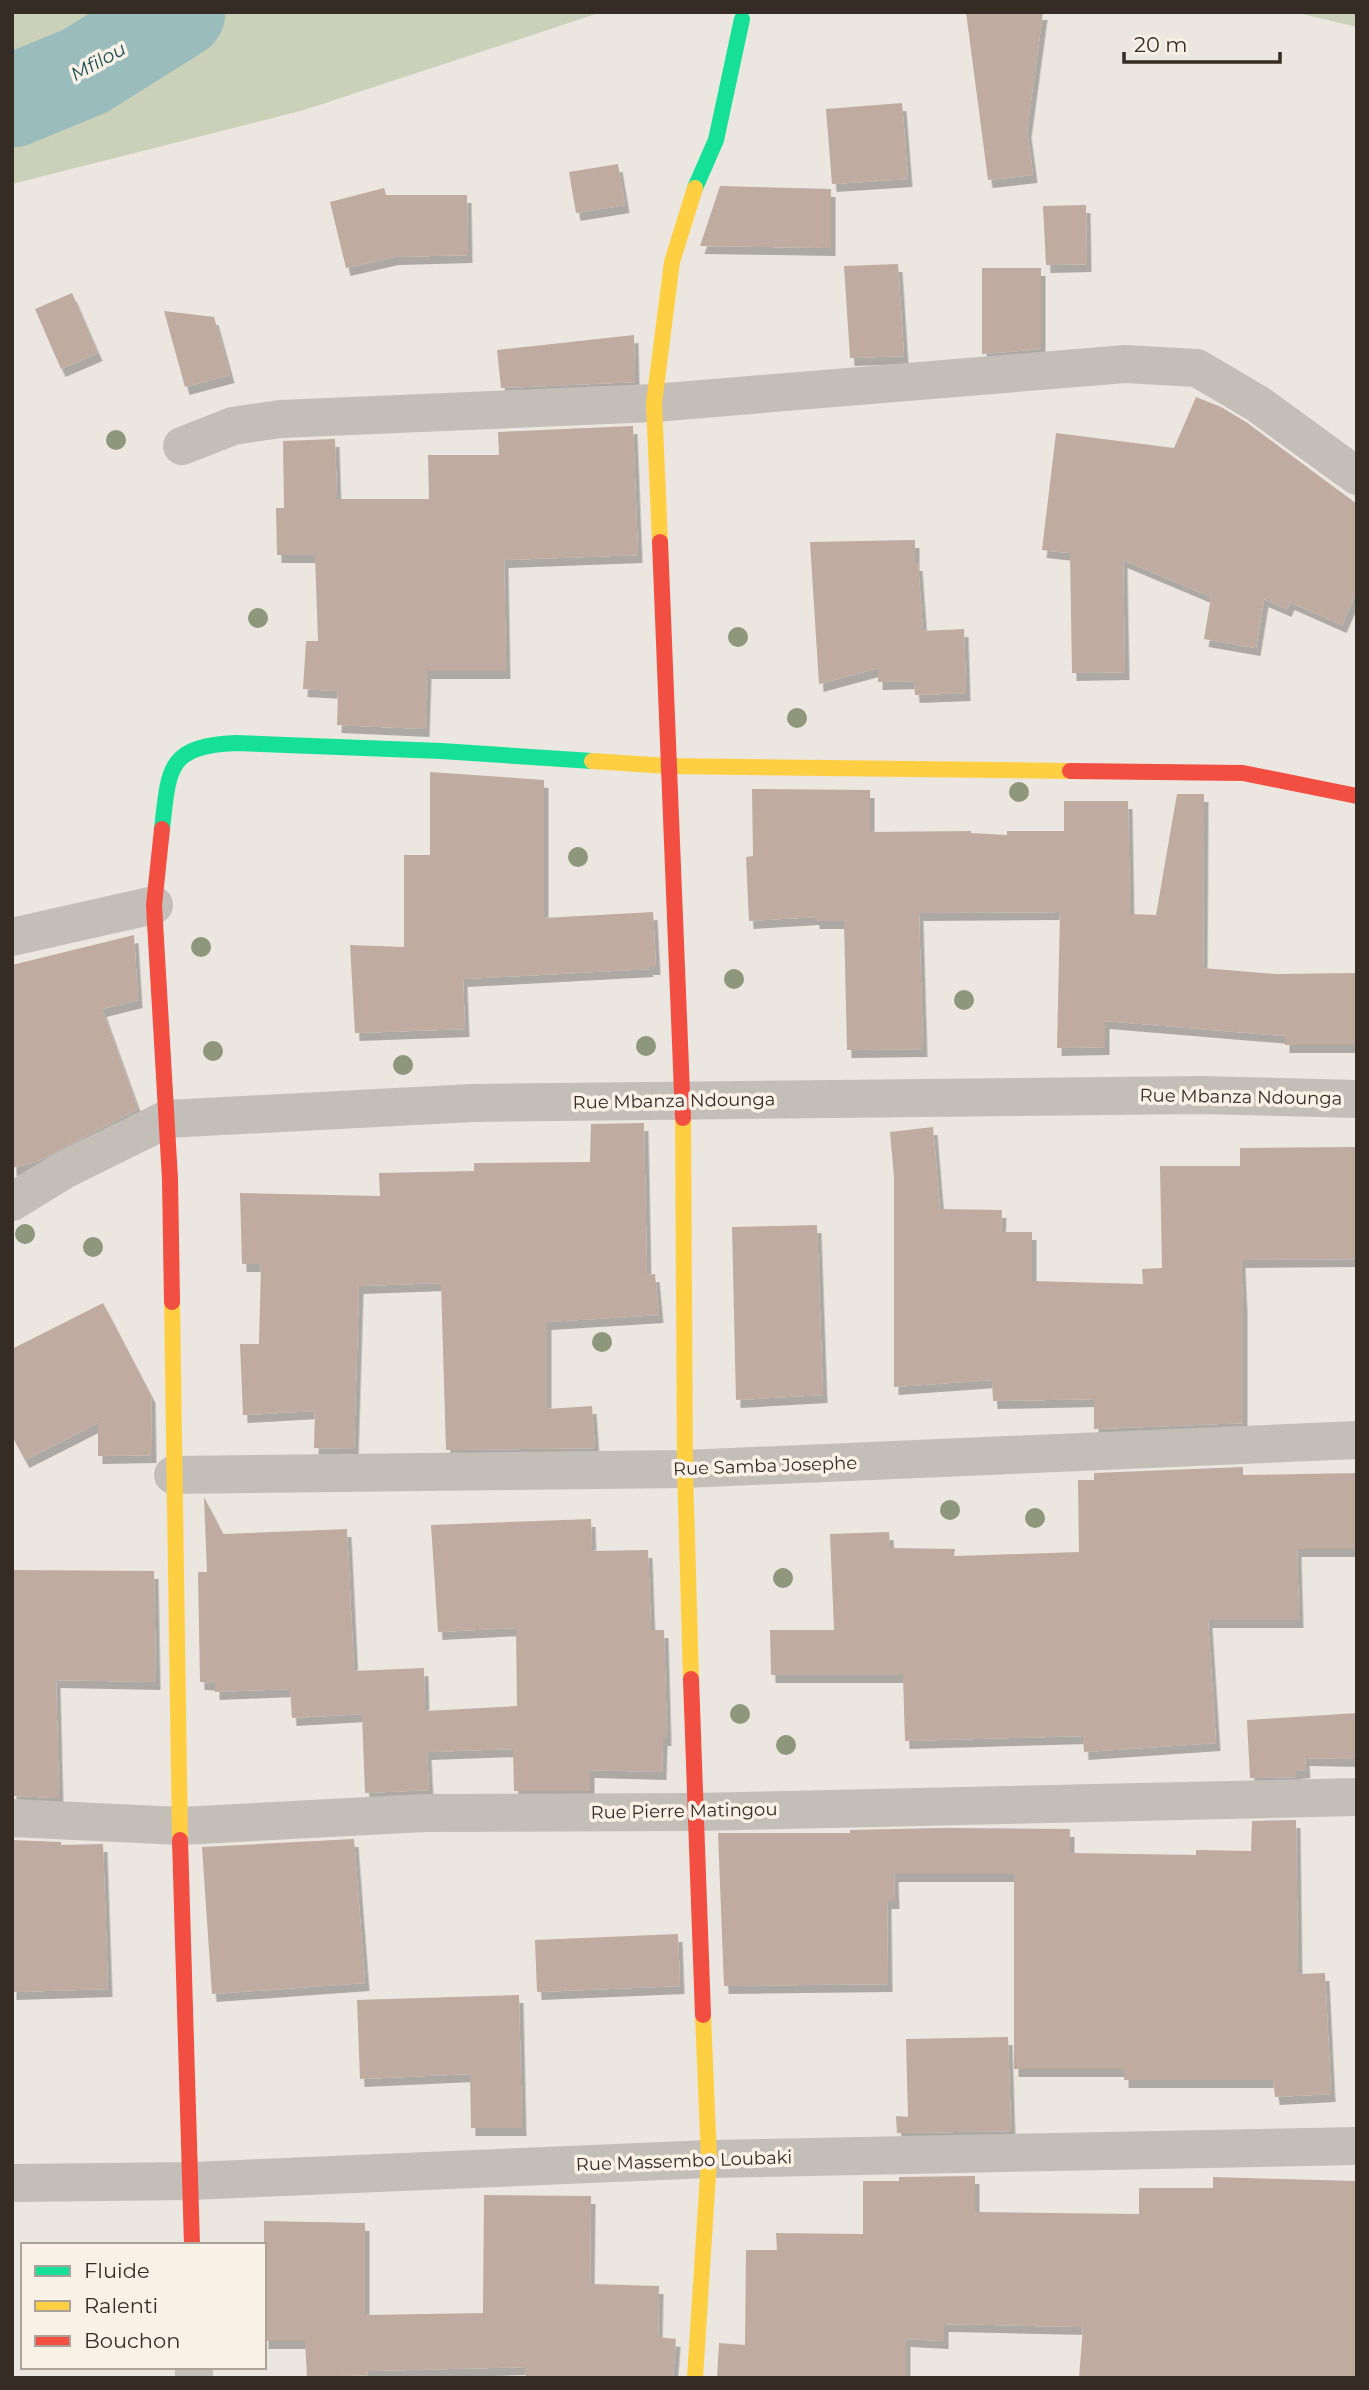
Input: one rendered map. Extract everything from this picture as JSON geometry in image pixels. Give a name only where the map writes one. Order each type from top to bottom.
[{"type":"street","points":[[695,2378],[709,2159],[685,1469],[683,1101],[654,403],[672,262],[691,199],[716,141],[741,19]]},
{"type":"street","points":[[182,446],[233,426],[280,419],[654,403],[1125,364],[1197,368],[1258,404],[1357,476]]},
{"type":"street","points":[[192,2243],[180,1826],[170,1179],[154,905],[168,775],[184,753],[210,744],[440,751],[668,766],[1243,773],[1357,796]]},
{"type":"street","points":[[12,937],[154,905]]},
{"type":"street","name":"Rue Mbanza Ndounga","points":[[12,1202],[64,1170],[167,1119],[472,1102],[1201,1095],[1357,1099]]},
{"type":"street","name":"Rue Samba Josephe","points":[[173,1475],[685,1469],[1357,1440]]},
{"type":"street","name":"Rue Pierre Matingou","points":[[12,1818],[180,1826],[425,1813],[695,1812],[1357,1797]]},
{"type":"street","name":"Rue Massembo Loubaki","points":[[12,2183],[191,2181],[709,2159],[1357,2146]]},
{"type":"green space","points":[[12,12],[602,12],[304,110],[12,184]]},
{"type":"green space","points":[[1294,12],[1357,12],[1357,27]]},
{"type":"building","points":[[966,12],[1043,12],[1027,130],[1033,175],[988,180]]},
{"type":"building","points":[[902,103],[908,179],[832,184],[826,109]]},
{"type":"building","points":[[618,164],[625,205],[576,213],[569,172]]},
{"type":"building","points":[[720,186],[831,189],[831,248],[700,246]]},
{"type":"building","points":[[384,188],[386,195],[467,195],[468,255],[394,257],[346,268],[330,202]]},
{"type":"building","points":[[1086,205],[1087,264],[1046,265],[1043,206]]},
{"type":"building","points":[[898,264],[904,356],[850,358],[844,266]]},
{"type":"building","points":[[982,268],[1041,268],[1041,349],[982,354]]},
{"type":"building","points":[[72,293],[98,353],[61,369],[35,309]]},
{"type":"building","points":[[164,311],[214,317],[230,375],[185,387]]},
{"type":"building","points":[[634,335],[635,382],[501,388],[497,350]]},
{"type":"building","points":[[1196,397],[1221,407],[1246,422],[1357,504],[1357,591],[1342,625],[1290,602],[1287,609],[1264,599],[1256,648],[1204,639],[1211,597],[1123,560],[1125,672],[1072,673],[1070,553],[1042,550],[1056,433],[1174,448]]},
{"type":"building","points":[[633,426],[638,555],[504,560],[506,671],[427,671],[425,729],[337,725],[338,691],[303,689],[306,641],[318,641],[315,555],[277,555],[276,508],[284,508],[283,441],[335,439],[337,499],[429,499],[428,455],[499,455],[498,432]]},
{"type":"building","points":[[915,540],[923,631],[964,629],[966,693],[915,695],[914,681],[878,682],[878,668],[819,684],[810,542]]},
{"type":"building","points":[[430,772],[544,780],[544,918],[653,912],[656,967],[463,979],[465,1029],[355,1033],[350,945],[404,947],[404,855],[430,855]]},
{"type":"building","points":[[752,789],[870,790],[870,832],[971,831],[1007,835],[1007,831],[1064,831],[1064,801],[1128,801],[1130,914],[1156,915],[1177,794],[1204,794],[1203,968],[1276,974],[1357,973],[1357,1045],[1285,1045],[1285,1036],[1105,1021],[1105,1047],[1057,1048],[1060,912],[919,913],[923,1049],[847,1050],[844,921],[815,921],[815,917],[749,921],[746,857],[753,856]]},
{"type":"building","points":[[134,935],[138,1000],[102,1009],[138,1109],[36,1162],[12,1168],[12,965]]},
{"type":"building","points":[[644,1123],[647,1275],[655,1274],[659,1315],[547,1322],[547,1409],[592,1406],[595,1448],[446,1450],[441,1283],[359,1286],[354,1449],[314,1448],[315,1411],[243,1415],[240,1344],[259,1344],[261,1264],[242,1264],[240,1193],[380,1196],[379,1173],[474,1171],[474,1163],[590,1162],[591,1124]]},
{"type":"building","points":[[933,1127],[940,1209],[1002,1210],[1001,1232],[1032,1232],[1032,1281],[1143,1284],[1142,1269],[1162,1268],[1160,1166],[1240,1166],[1240,1148],[1357,1147],[1357,1259],[1241,1260],[1243,1423],[1094,1429],[1094,1399],[993,1401],[992,1380],[894,1387],[894,1177],[890,1132]]},
{"type":"building","points":[[817,1225],[823,1395],[736,1400],[732,1227]]},
{"type":"building","points":[[103,1303],[151,1395],[152,1455],[98,1456],[98,1423],[25,1460],[12,1436],[12,1349]]},
{"type":"building","points":[[1243,1467],[1243,1475],[1357,1473],[1357,1549],[1297,1549],[1299,1620],[1208,1620],[1216,1743],[1084,1752],[1083,1736],[905,1741],[903,1675],[771,1675],[770,1630],[834,1630],[830,1534],[889,1532],[890,1548],[955,1549],[954,1556],[1079,1552],[1078,1480],[1094,1480],[1094,1473]]},
{"type":"building","points":[[204,1497],[223,1534],[347,1529],[354,1671],[424,1668],[425,1711],[517,1706],[516,1628],[438,1632],[431,1525],[591,1519],[592,1551],[648,1550],[651,1630],[664,1630],[667,1738],[663,1738],[662,1772],[590,1770],[590,1791],[514,1791],[513,1749],[427,1752],[429,1790],[365,1793],[362,1714],[292,1718],[290,1689],[215,1692],[215,1683],[200,1682],[198,1572],[207,1572]]},
{"type":"building","points":[[12,1570],[154,1571],[156,1682],[56,1680],[59,1798],[12,1796]]},
{"type":"building","points":[[1357,1713],[1357,1759],[1305,1758],[1306,1770],[1296,1771],[1296,1777],[1250,1778],[1247,1720]]},
{"type":"building","points":[[1296,1820],[1298,1974],[1325,1973],[1331,2094],[1275,2097],[1273,2080],[1124,2080],[1124,2069],[1014,2069],[1014,1874],[894,1874],[895,1901],[887,1901],[888,1984],[724,1986],[718,1833],[850,1833],[850,1830],[944,1828],[1070,1829],[1070,1853],[1196,1855],[1196,1850],[1251,1851],[1252,1821]]},
{"type":"building","points":[[354,1839],[365,1983],[212,1994],[202,1847]]},
{"type":"building","points":[[12,1840],[61,1842],[61,1845],[103,1844],[108,1989],[12,1992]]},
{"type":"building","points":[[678,1934],[680,1986],[537,1992],[535,1940]]},
{"type":"building","points":[[519,1995],[522,2128],[471,2128],[470,2074],[360,2079],[357,2000]]},
{"type":"building","points":[[1008,2037],[1011,2131],[897,2133],[896,2116],[908,2117],[906,2039]]},
{"type":"building","points":[[975,2176],[975,2212],[1139,2214],[1139,2188],[1213,2188],[1213,2177],[1357,2181],[1357,2378],[1079,2378],[1083,2327],[944,2324],[944,2341],[906,2339],[906,2378],[717,2378],[719,2343],[745,2345],[746,2250],[777,2250],[776,2233],[863,2234],[863,2181],[899,2181],[899,2177]]},
{"type":"building","points":[[484,2195],[591,2196],[590,2284],[659,2286],[658,2337],[676,2339],[673,2378],[526,2378],[525,2367],[367,2371],[368,2375],[307,2377],[305,2341],[266,2341],[264,2221],[365,2223],[365,2315],[483,2313]]},
{"type":"waterway","name":"Mfilou","points":[[12,101],[85,71],[179,12]]},
{"type":"traffic: fast","points":[[695,188],[716,140],[742,19]]},
{"type":"traffic: fast","points":[[162,829],[170,776],[176,764],[184,755],[213,745],[236,743],[441,751],[592,761]]},
{"type":"traffic: slow","points":[[660,542],[654,403],[672,262],[695,188]]},
{"type":"traffic: slow","points":[[592,761],[668,766],[1070,771]]},
{"type":"traffic: slow","points":[[683,1118],[685,1469],[691,1679]]},
{"type":"traffic: slow","points":[[172,1302],[180,1840]]},
{"type":"traffic: slow","points":[[695,2378],[709,2159],[703,2015]]},
{"type":"traffic: jam","points":[[660,542],[683,1118]]},
{"type":"traffic: jam","points":[[1070,771],[1243,773],[1357,796]]},
{"type":"traffic: jam","points":[[162,829],[154,905],[170,1179],[172,1302]]},
{"type":"traffic: jam","points":[[691,1679],[703,2015]]},
{"type":"traffic: jam","points":[[180,1840],[192,2243]]}]
